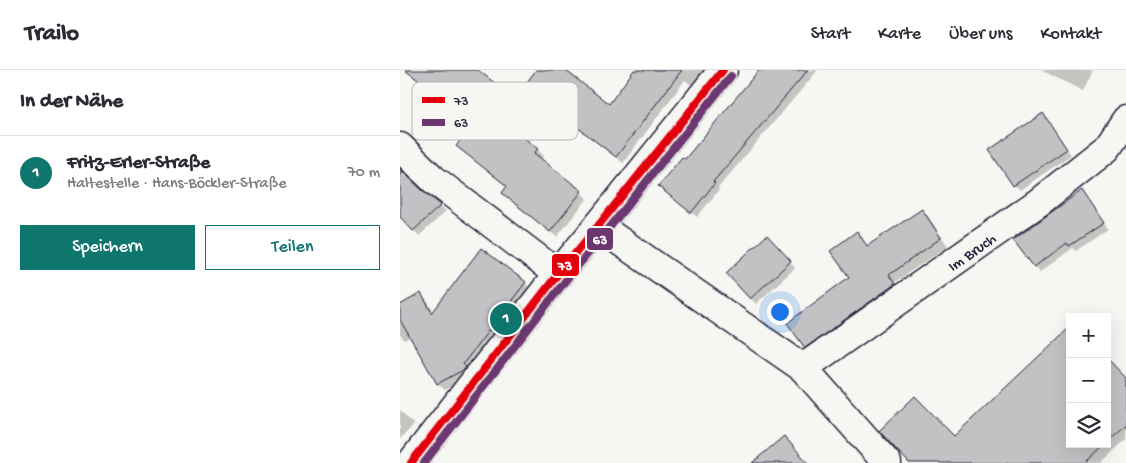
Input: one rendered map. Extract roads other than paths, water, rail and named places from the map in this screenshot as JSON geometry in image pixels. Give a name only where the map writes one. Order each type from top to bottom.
[{"type":"street","points":[[412,462],[558,274],[723,70]]},
{"type":"street","name":"Im Bruch","points":[[803,368],[1039,202],[1107,148],[1126,120]]},
{"type":"street","points":[[400,147],[433,179],[558,274]]},
{"type":"street","points":[[598,226],[803,368],[887,463]]},
{"type":"place","name":"Fritz-Erler-Straße","points":[[506,319]]}]
